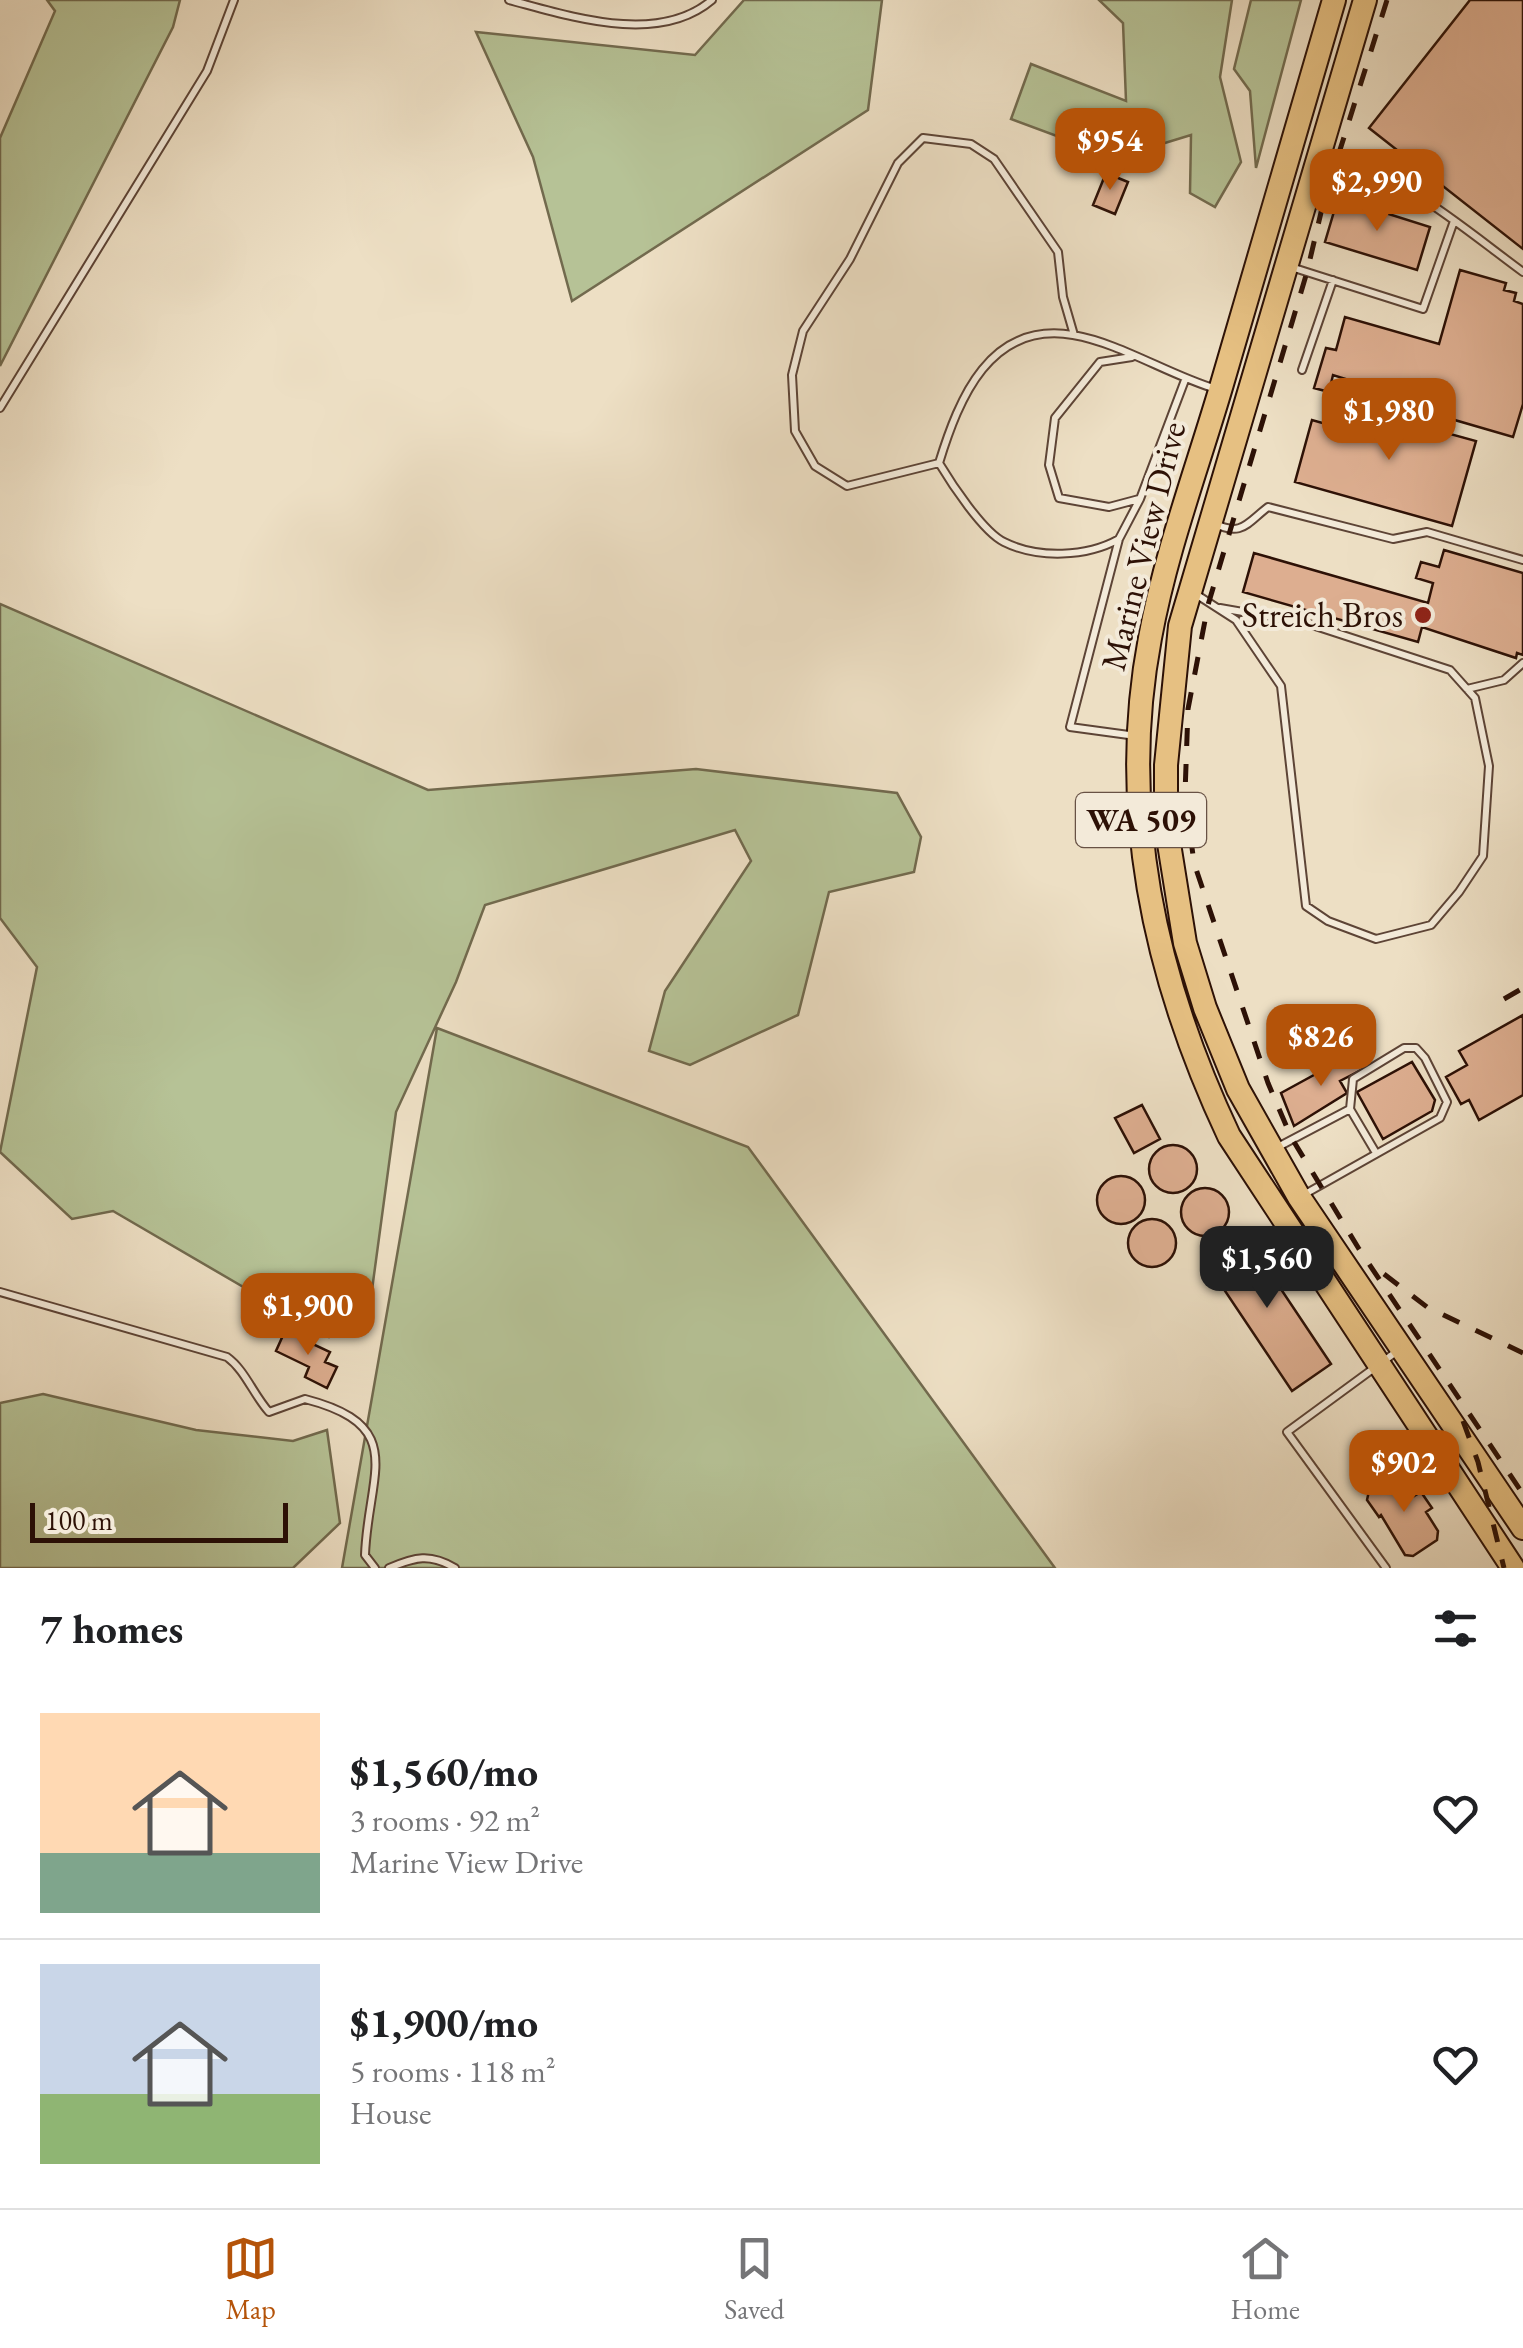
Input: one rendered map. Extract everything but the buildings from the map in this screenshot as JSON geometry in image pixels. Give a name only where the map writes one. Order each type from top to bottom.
[{"type":"main road","name":"Marine View Drive","points":[[1334,0],[1173,540],[1150,635],[1140,737],[1141,829],[1150,904],[1169,986],[1196,1065],[1229,1136],[1512,1568]]},
{"type":"main road","name":"Marine View Drive","points":[[1365,0],[1189,591],[1172,681],[1166,824],[1185,944],[1205,1008],[1238,1089],[1299,1197],[1523,1528]]},
{"type":"lane","points":[[0,408],[207,71],[234,0]]},
{"type":"lane","points":[[509,0],[590,19],[644,25],[673,21],[700,10],[712,0]]},
{"type":"lane","points":[[939,463],[847,486],[814,466],[795,431],[792,374],[803,331],[850,259],[898,163],[923,138],[971,144],[994,160],[1058,252],[1063,298],[1074,335]]},
{"type":"lane","points":[[1319,152],[1363,163],[1454,221],[1523,272]]},
{"type":"lane","points":[[1285,266],[1423,310],[1454,221]]},
{"type":"lane","points":[[1302,370],[1333,280]]},
{"type":"lane","points":[[1119,539],[1097,551],[1050,553],[1002,542],[954,488],[939,463],[956,408],[978,374],[1002,350],[1035,334],[1074,335],[1220,390]]},
{"type":"lane","points":[[1133,356],[1100,362],[1076,388],[1055,418],[1050,466],[1060,498],[1109,507],[1140,499]]},
{"type":"lane","points":[[1140,737],[1070,727],[1119,539],[1140,499],[1185,380]]},
{"type":"lane","points":[[1209,520],[1230,531],[1240,529],[1268,506],[1393,538],[1426,532],[1523,560]]},
{"type":"lane","points":[[1189,591],[1236,620],[1280,686],[1306,906],[1328,922],[1376,938],[1431,925],[1482,856],[1489,766],[1475,698],[1450,670],[1306,623],[1220,608]]},
{"type":"lane","points":[[1467,689],[1504,680],[1523,664]]},
{"type":"lane","points":[[1299,1197],[1440,1118],[1445,1111],[1444,1092],[1421,1052],[1404,1048],[1355,1075],[1350,1110],[1376,1153]]},
{"type":"lane","points":[[1271,1151],[1350,1110]]},
{"type":"lane","points":[[0,1292],[226,1357],[241,1368],[247,1387],[269,1412],[306,1398],[350,1415],[370,1431],[377,1454],[365,1555],[375,1568]]},
{"type":"lane","points":[[1386,1568],[1287,1432],[1401,1349]]},
{"type":"lane","points":[[389,1568],[425,1557],[436,1557],[455,1568]]},
{"type":"green space","points":[[47,0],[180,0],[173,27],[0,366],[0,138],[55,11]]},
{"type":"green space","points":[[744,0],[882,0],[868,110],[572,301],[533,157],[476,32],[695,55]]},
{"type":"green space","points":[[1099,0],[1232,0],[1220,77],[1241,162],[1215,207],[1190,193],[1191,135],[1116,158],[1011,119],[1031,64],[1126,101],[1123,23]]},
{"type":"green space","points":[[1251,0],[1301,0],[1256,168],[1250,91],[1234,69]]},
{"type":"green space","points":[[0,604],[428,790],[696,769],[897,793],[921,837],[914,872],[829,892],[798,1015],[690,1065],[649,1051],[665,991],[751,861],[735,830],[485,905],[456,982],[396,1112],[369,1312],[329,1337],[113,1211],[72,1219],[0,1152],[37,967],[0,918]]},
{"type":"green space","points":[[437,1028],[748,1147],[1055,1568],[342,1568]]},
{"type":"green space","points":[[43,1394],[196,1430],[293,1441],[327,1430],[340,1523],[293,1568],[0,1568],[0,1403]]},
{"type":"railway","points":[[1387,0],[1323,204],[1307,272],[1208,605],[1188,709],[1185,794],[1194,863],[1268,1083],[1291,1137],[1359,1249],[1523,1494]]},
{"type":"railway","points":[[1504,999],[1523,988]]},
{"type":"railway","points":[[1384,1274],[1427,1307],[1523,1353]]},
{"type":"railway","points":[[1463,1421],[1478,1462],[1504,1568]]},
{"type":"place","name":"Streich Bros","points":[[1423,615]]}]
